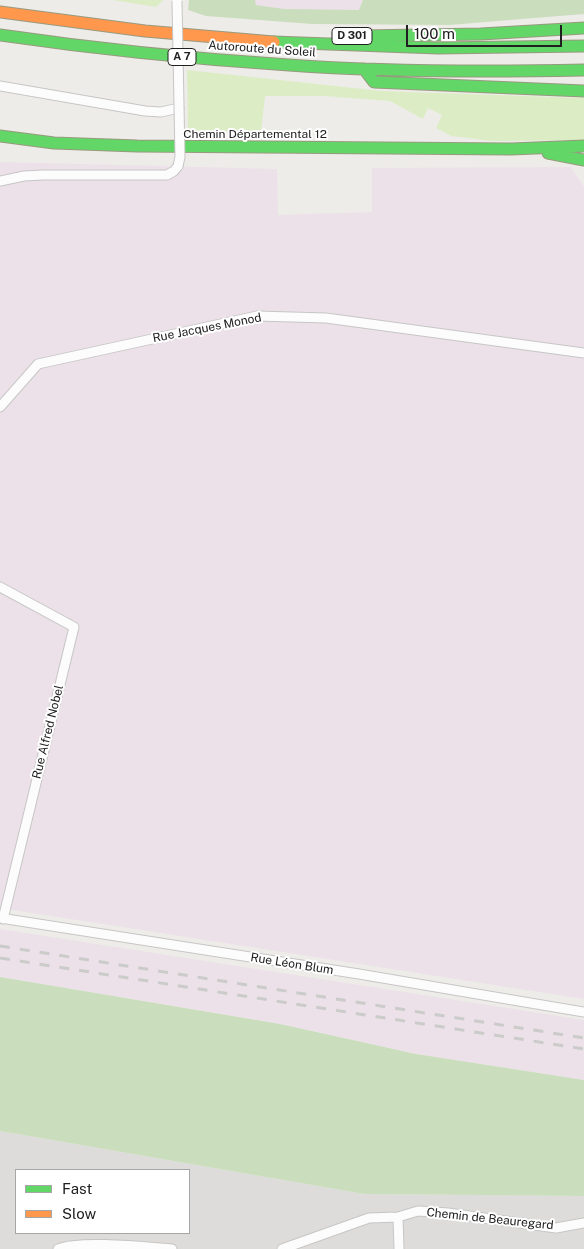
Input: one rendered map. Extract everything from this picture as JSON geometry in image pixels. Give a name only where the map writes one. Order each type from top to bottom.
[{"type":"main road","name":"Autoroute du Soleil","points":[[0,12],[151,32],[222,39],[394,48],[584,46]]},
{"type":"main road","name":"D 301","points":[[222,39],[481,34],[584,28]]},
{"type":"main road","name":"Autoroute du Soleil","points":[[0,35],[75,46],[226,62],[470,72],[584,70]]},
{"type":"main road","points":[[364,69],[374,82],[584,91]]},
{"type":"main road","name":"Chemin Départemental 12","points":[[0,136],[54,143],[137,146],[511,149]]},
{"type":"main road","points":[[511,149],[584,146]]},
{"type":"main road","points":[[511,149],[562,155],[584,160]]},
{"type":"street","points":[[0,181],[24,176],[167,175],[174,171],[178,166],[180,157],[177,0]]},
{"type":"street","points":[[0,86],[144,111],[161,112],[179,108]]},
{"type":"street","name":"Rue Jacques Monod","points":[[0,407],[38,364],[257,316],[326,318],[584,353]]},
{"type":"street","name":"Rue Alfred Nobel","points":[[0,587],[74,627],[1,919]]},
{"type":"street","name":"Rue Léon Blum","points":[[1,919],[359,974],[584,1012]]},
{"type":"street","name":"Chemin de Beauregard","points":[[282,1249],[369,1218],[398,1217],[418,1211],[448,1213],[556,1228],[584,1223]]},
{"type":"street","points":[[398,1217],[399,1249]]},
{"type":"street","points":[[58,1249],[65,1246],[95,1245],[172,1249]]},
{"type":"shaded area","points":[[191,0],[496,0],[396,9],[251,12]]},
{"type":"shaded area","points":[[0,162],[277,169],[278,215],[372,212],[372,168],[571,167],[584,187],[584,999],[0,908]]},
{"type":"shaded area","points":[[0,929],[584,1020],[584,1080],[416,1054],[280,1024],[0,977]]},
{"type":"shaded area","points":[[0,1131],[364,1194],[584,1196],[584,1249],[0,1249]]},
{"type":"green space","points":[[112,0],[163,0],[156,7]]},
{"type":"green space","points":[[189,0],[255,0],[256,5],[284,9],[359,10],[363,0],[584,0],[584,14],[449,25],[312,24],[206,16],[188,10]]},
{"type":"green space","points":[[187,70],[382,91],[584,98],[584,140],[492,141],[451,136],[436,128],[442,115],[428,108],[423,119],[390,101],[323,96],[265,96],[261,132],[221,131],[188,133]]},
{"type":"green space","points":[[0,977],[280,1024],[416,1054],[584,1080],[584,1196],[364,1194],[0,1131]]},
{"type":"railway","points":[[0,946],[584,1038]]},
{"type":"railway","points":[[0,958],[584,1049]]},
{"type":"traffic: fast","points":[[361,36],[481,34],[584,28]]},
{"type":"traffic: fast","points":[[0,35],[144,53],[326,67],[436,71],[584,70]]},
{"type":"traffic: fast","points":[[274,42],[438,48],[584,46]]},
{"type":"traffic: fast","points":[[364,69],[374,82],[584,91]]},
{"type":"traffic: fast","points":[[0,136],[54,143],[137,146],[511,149],[584,146]]},
{"type":"traffic: fast","points":[[548,153],[584,160]]},
{"type":"traffic: slow","points":[[0,12],[145,31],[274,42]]}]
